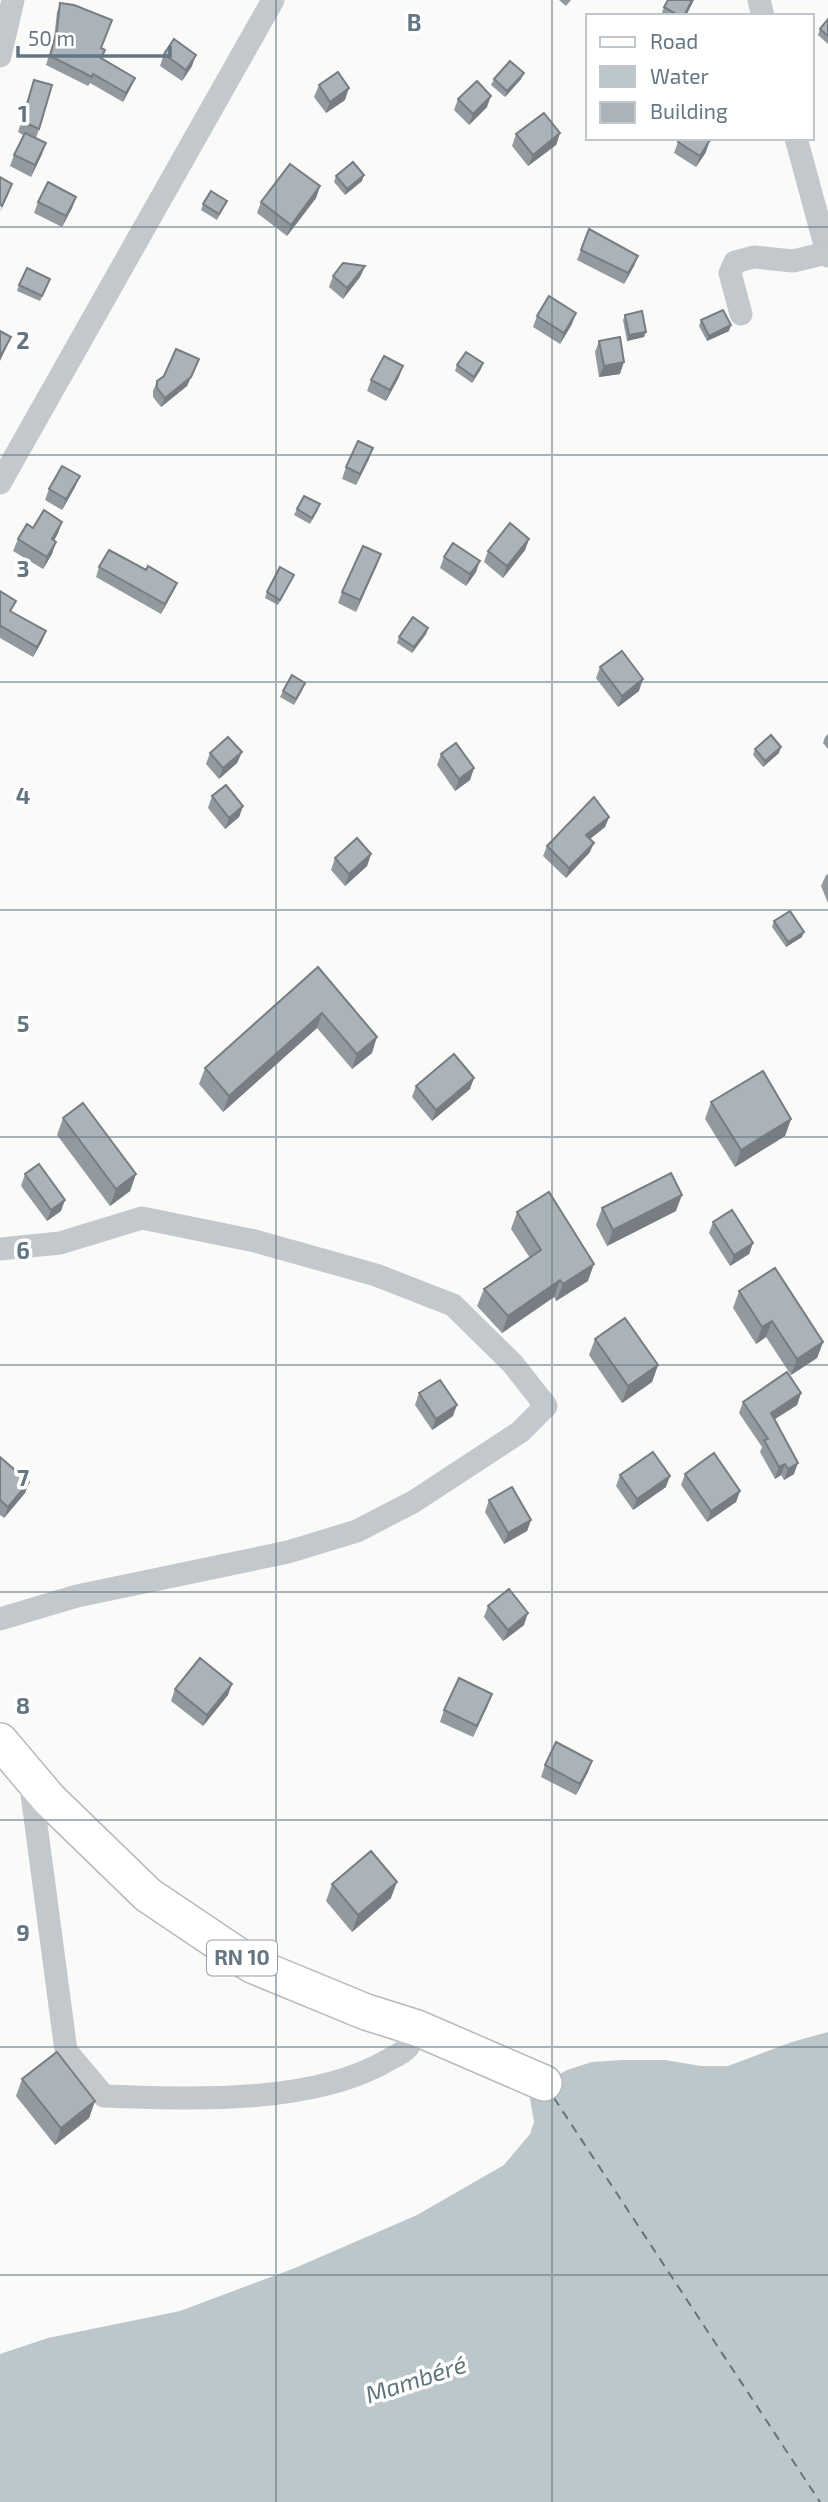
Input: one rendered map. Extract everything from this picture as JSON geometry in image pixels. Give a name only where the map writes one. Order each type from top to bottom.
[{"type":"main road","name":"RN 10","points":[[0,1741],[49,1799],[148,1895],[252,1965],[366,2012],[417,2028],[544,2083]]},
{"type":"street","points":[[0,56],[13,0]]},
{"type":"street","points":[[0,483],[273,0]]},
{"type":"street","points":[[741,314],[730,273],[735,262],[754,257],[793,261],[828,254],[797,140]]},
{"type":"street","points":[[0,1249],[60,1243],[142,1218],[255,1241],[362,1271],[453,1305],[512,1363],[545,1406],[520,1432],[413,1502],[357,1531],[288,1552],[77,1596],[0,1619]]},
{"type":"street","points":[[29,1776],[66,2051],[104,2096],[241,2097],[319,2086],[386,2062],[407,2049],[417,2028]]},
{"type":"water","name":"Mambéré","points":[[828,2032],[828,2502],[0,2502],[0,2354],[48,2338],[180,2311],[295,2268],[417,2215],[504,2165],[530,2134],[534,2122],[530,2099],[534,2092],[567,2070],[592,2062],[622,2060],[665,2060],[701,2066],[728,2066],[792,2042]]},
{"type":"building","points":[[668,0],[692,0],[685,14],[676,14],[664,7]]},
{"type":"building","points":[[60,3],[74,5],[112,20],[101,48],[105,50],[101,58],[135,78],[126,93],[93,74],[92,77],[50,56]]},
{"type":"building","points":[[828,19],[828,36],[820,29]]},
{"type":"building","points":[[174,39],[196,55],[186,70],[164,54]]},
{"type":"building","points":[[510,61],[524,73],[507,91],[494,79]]},
{"type":"building","points":[[338,72],[349,88],[330,102],[319,85]]},
{"type":"building","points":[[34,80],[52,85],[39,129],[22,121]]},
{"type":"building","points":[[477,81],[491,96],[473,114],[458,99]]},
{"type":"building","points":[[544,113],[560,133],[533,155],[516,134]]},
{"type":"building","points":[[25,133],[46,143],[35,165],[14,155]]},
{"type":"building","points":[[679,140],[710,140],[700,156],[678,142]]},
{"type":"building","points":[[353,162],[364,175],[347,189],[336,176]]},
{"type":"building","points":[[290,164],[320,186],[291,225],[261,202]]},
{"type":"building","points":[[0,177],[12,184],[2,206],[0,205]]},
{"type":"building","points":[[48,182],[76,197],[66,216],[38,202]]},
{"type":"building","points":[[211,191],[227,201],[219,214],[203,204]]},
{"type":"building","points":[[589,229],[638,256],[628,273],[581,250]]},
{"type":"building","points":[[343,263],[365,266],[347,288],[333,276]]},
{"type":"building","points":[[27,268],[50,279],[42,296],[19,285]]},
{"type":"building","points":[[549,296],[576,313],[564,333],[537,316]]},
{"type":"building","points":[[723,310],[731,325],[709,336],[701,320]]},
{"type":"building","points":[[642,311],[646,332],[629,335],[625,315]]},
{"type":"building","points":[[0,331],[11,337],[0,357]]},
{"type":"building","points":[[620,337],[624,362],[604,366],[599,341]]},
{"type":"building","points":[[176,349],[199,359],[191,377],[165,398],[157,388],[157,381],[164,376]]},
{"type":"building","points":[[466,352],[483,363],[474,377],[457,365]]},
{"type":"building","points":[[384,356],[403,366],[390,390],[371,380]]},
{"type":"building","points":[[358,441],[373,448],[360,474],[346,467]]},
{"type":"building","points":[[62,466],[80,476],[66,499],[49,489]]},
{"type":"building","points":[[304,496],[320,504],[312,518],[297,509]]},
{"type":"building","points":[[44,510],[62,522],[52,539],[56,542],[47,557],[18,539],[27,524],[33,528]]},
{"type":"building","points":[[510,523],[529,539],[507,566],[488,551]]},
{"type":"building","points":[[453,543],[480,561],[470,574],[444,557]]},
{"type":"building","points":[[363,546],[381,554],[360,600],[342,592]]},
{"type":"building","points":[[109,550],[146,570],[148,566],[177,583],[165,604],[99,567]]},
{"type":"building","points":[[280,567],[294,575],[280,600],[267,592]]},
{"type":"building","points":[[0,591],[16,601],[10,611],[46,631],[37,647],[0,627]]},
{"type":"building","points":[[413,617],[428,628],[414,647],[399,637]]},
{"type":"building","points":[[622,651],[643,679],[622,696],[600,667]]},
{"type":"building","points":[[292,675],[305,683],[296,699],[283,691]]},
{"type":"building","points":[[771,735],[781,747],[765,761],[755,749]]},
{"type":"building","points":[[228,737],[242,752],[223,768],[210,753]]},
{"type":"building","points":[[456,743],[474,768],[459,779],[441,754]]},
{"type":"building","points":[[226,785],[243,806],[229,818],[212,796]]},
{"type":"building","points":[[594,797],[609,817],[586,835],[594,843],[569,868],[547,846]]},
{"type":"building","points":[[357,838],[371,854],[349,874],[335,858]]},
{"type":"building","points":[[790,911],[804,932],[788,942],[774,921]]},
{"type":"building","points":[[318,967],[377,1037],[357,1054],[322,1013],[229,1096],[205,1068]]},
{"type":"building","points":[[454,1054],[474,1078],[436,1110],[416,1086]]},
{"type":"building","points":[[763,1071],[791,1119],[741,1150],[711,1102]]},
{"type":"building","points":[[83,1103],[136,1174],[116,1189],[63,1118]]},
{"type":"building","points":[[39,1164],[65,1200],[51,1210],[25,1174]]},
{"type":"building","points":[[671,1173],[682,1195],[613,1230],[602,1208]]},
{"type":"building","points":[[549,1192],[594,1264],[563,1284],[560,1280],[508,1316],[484,1289],[541,1250],[517,1212]]},
{"type":"building","points":[[732,1210],[753,1243],[734,1255],[713,1222]]},
{"type":"building","points":[[775,1268],[823,1342],[797,1359],[772,1321],[762,1327],[739,1291]]},
{"type":"building","points":[[625,1318],[658,1365],[628,1386],[595,1339]]},
{"type":"building","points":[[787,1372],[801,1393],[771,1413],[798,1463],[788,1469],[785,1464],[779,1467],[764,1440],[768,1439],[743,1402]]},
{"type":"building","points":[[440,1380],[457,1405],[436,1419],[419,1393]]},
{"type":"building","points":[[653,1452],[670,1476],[637,1499],[620,1475]]},
{"type":"building","points":[[714,1453],[740,1491],[711,1511],[685,1474]]},
{"type":"building","points":[[0,1457],[29,1482],[8,1507],[0,1500]]},
{"type":"building","points":[[512,1487],[531,1520],[508,1533],[489,1500]]},
{"type":"building","points":[[509,1589],[528,1613],[508,1630],[488,1606]]},
{"type":"building","points":[[200,1658],[232,1684],[207,1715],[175,1689]]},
{"type":"building","points":[[459,1678],[492,1694],[477,1726],[444,1710]]},
{"type":"building","points":[[556,1742],[592,1761],[580,1784],[545,1765]]},
{"type":"building","points":[[371,1851],[397,1882],[358,1915],[332,1884]]},
{"type":"building","points":[[57,2052],[95,2101],[61,2128],[22,2079]]},
{"type":"ferry route","points":[[554,2098],[820,2502]]}]
